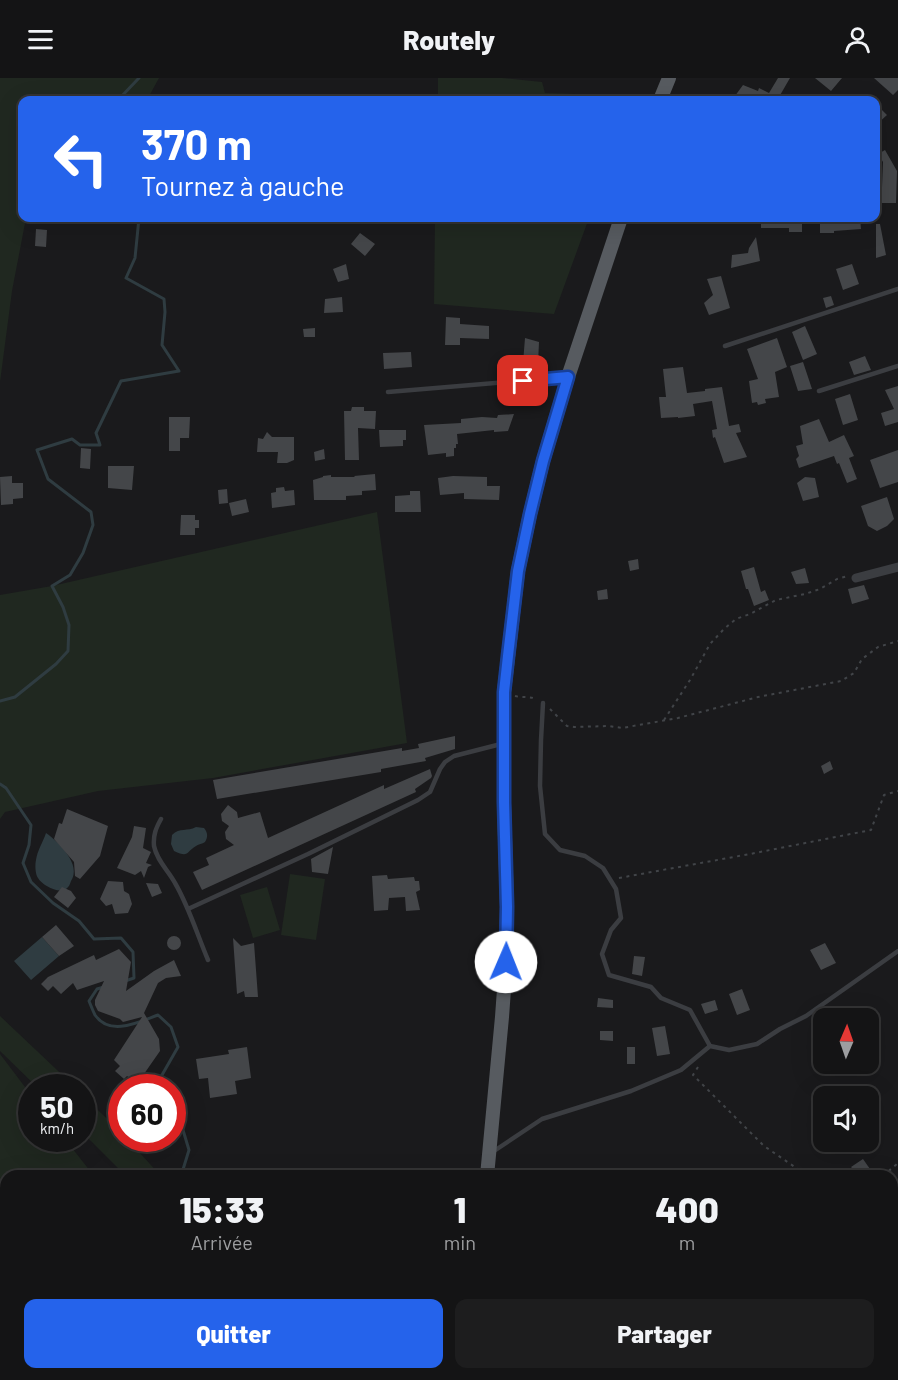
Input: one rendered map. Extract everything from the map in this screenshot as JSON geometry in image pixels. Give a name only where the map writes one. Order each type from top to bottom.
[{"type":"main road","points":[[662,96],[669,78]]},
{"type":"main road","points":[[488,1170],[506,962],[504,692],[520,560],[543,461],[568,377],[620,222]]},
{"type":"street","points":[[853,577],[898,567]]},
{"type":"lane","points":[[725,346],[898,289]]},
{"type":"lane","points":[[819,391],[898,366]]},
{"type":"lane","points":[[388,392],[568,377]]},
{"type":"lane","points":[[543,703],[540,786],[545,834],[560,850],[585,856],[603,868],[616,889],[621,918],[611,930],[602,954],[609,975],[651,987],[661,998],[690,1010],[710,1046],[729,1050],[757,1044],[806,1016],[898,951]]},
{"type":"lane","points":[[188,909],[418,800],[430,792],[440,768],[454,756],[504,744]]},
{"type":"lane","points":[[161,819],[154,831],[154,846],[159,860],[174,881],[188,909],[208,960]]},
{"type":"lane","points":[[489,1155],[542,1119],[631,1091],[681,1071],[710,1046]]},
{"type":"path","points":[[663,720],[690,680],[710,644],[723,629],[736,619],[776,600],[812,591],[837,579],[853,577]]},
{"type":"path","points":[[504,692],[521,698],[532,697],[543,703],[567,726],[622,728],[678,718],[758,698],[842,681],[854,673],[862,659],[878,647],[898,641]]},
{"type":"path","points":[[610,879],[871,830],[884,795],[898,791]]},
{"type":"path","points":[[699,1065],[693,1075],[764,1146],[799,1170]]},
{"type":"shaded area","points":[[0,78],[159,78],[149,96],[18,96],[18,222],[25,222],[12,291],[0,382]]},
{"type":"shaded area","points":[[438,78],[502,78],[542,82],[545,93],[575,94],[575,96],[438,96]]},
{"type":"shaded area","points":[[435,222],[588,222],[554,314],[434,304]]},
{"type":"shaded area","points":[[377,512],[407,743],[213,778],[98,791],[5,812],[0,819],[0,595],[52,586]]},
{"type":"shaded area","points":[[196,827],[204,828],[207,835],[205,842],[185,854],[174,851],[171,844],[172,835],[178,831]]},
{"type":"shaded area","points":[[46,833],[63,848],[74,868],[70,884],[63,890],[55,890],[47,886],[36,874],[37,857]]},
{"type":"shaded area","points":[[290,874],[325,879],[316,940],[281,935]]},
{"type":"shaded area","points":[[267,887],[280,930],[253,938],[240,895]]},
{"type":"shaded area","points":[[42,937],[59,956],[31,980],[14,961]]},
{"type":"shaded area","points":[[0,1016],[61,1074],[24,1074],[0,1051]]},
{"type":"shaded area","points":[[0,1054],[18,1078],[18,1152],[75,1152],[89,1170],[0,1170]]},
{"type":"shaded area","points":[[96,1108],[108,1120],[108,1152],[139,1152],[155,1170],[120,1170],[96,1146]]},
{"type":"building","points":[[778,78],[790,78],[780,96],[735,96],[743,85],[758,91],[759,88],[769,93]]},
{"type":"building","points":[[815,78],[842,78],[831,91]]},
{"type":"building","points":[[874,78],[898,78],[898,90],[893,95]]},
{"type":"building","points":[[880,108],[887,115],[880,121]]},
{"type":"building","points":[[885,150],[897,171],[896,203],[880,203],[883,162],[880,153]]},
{"type":"building","points":[[761,222],[802,222],[802,232],[789,232],[789,228],[761,228]]},
{"type":"building","points":[[820,222],[860,222],[861,229],[820,233]]},
{"type":"building","points":[[876,224],[880,224],[886,255],[876,258]]},
{"type":"building","points":[[36,229],[47,230],[46,247],[35,246]]},
{"type":"building","points":[[360,233],[375,244],[365,256],[351,244]]},
{"type":"building","points":[[756,237],[760,261],[731,268],[732,255],[748,253]]},
{"type":"building","points":[[346,264],[349,279],[338,282],[333,269]]},
{"type":"building","points":[[852,264],[859,284],[843,290],[836,269]]},
{"type":"building","points":[[721,276],[730,308],[709,315],[704,303],[713,295],[707,279]]},
{"type":"building","points":[[831,296],[834,305],[826,308],[823,298]]},
{"type":"building","points":[[342,297],[343,312],[324,313],[325,299]]},
{"type":"building","points":[[446,317],[460,318],[460,324],[489,326],[489,339],[460,338],[460,345],[445,345]]},
{"type":"building","points":[[805,326],[817,354],[803,360],[792,332]]},
{"type":"building","points":[[315,328],[315,337],[304,337],[303,329]]},
{"type":"building","points":[[525,338],[539,342],[538,364],[523,363]]},
{"type":"building","points":[[777,338],[787,367],[775,372],[779,397],[765,399],[766,403],[758,405],[757,402],[752,403],[749,381],[758,379],[747,349]]},
{"type":"building","points":[[411,352],[412,367],[384,369],[383,353]]},
{"type":"building","points":[[865,356],[871,370],[854,375],[849,362]]},
{"type":"building","points":[[803,362],[812,389],[798,391],[790,366]]},
{"type":"building","points":[[683,367],[687,393],[722,387],[729,426],[739,424],[741,432],[736,433],[747,457],[724,463],[715,437],[713,438],[712,430],[717,429],[712,401],[693,404],[695,416],[661,418],[659,397],[666,397],[663,369]]},
{"type":"building","points":[[898,386],[898,422],[885,426],[881,413],[894,409],[885,390]]},
{"type":"building","points":[[850,394],[858,420],[843,425],[835,399]]},
{"type":"building","points":[[352,407],[364,407],[364,411],[376,411],[375,429],[358,428],[359,460],[345,460],[344,411],[351,411]]},
{"type":"building","points":[[514,414],[508,431],[494,432],[494,430],[457,434],[458,444],[454,448],[454,456],[446,457],[446,453],[428,455],[424,425],[461,423],[461,419],[497,418],[498,415]]},
{"type":"building","points":[[169,417],[190,417],[189,438],[180,438],[180,451],[169,451]]},
{"type":"building","points":[[819,419],[829,442],[844,435],[854,456],[849,458],[857,479],[847,483],[834,456],[799,468],[796,446],[803,444],[800,426]]},
{"type":"building","points":[[379,430],[406,430],[406,440],[403,440],[403,446],[380,447]]},
{"type":"building","points":[[267,432],[272,437],[294,437],[294,460],[277,463],[278,452],[257,452],[258,438],[263,439]]},
{"type":"building","points":[[81,448],[91,449],[90,469],[80,468]]},
{"type":"building","points":[[324,449],[325,459],[315,461],[314,452]]},
{"type":"building","points":[[898,450],[898,482],[880,488],[870,460]]},
{"type":"building","points":[[108,466],[134,466],[132,490],[108,488]]},
{"type":"building","points":[[375,474],[376,490],[362,491],[362,495],[346,496],[346,500],[314,500],[313,480],[331,475],[331,477],[355,477]]},
{"type":"building","points":[[12,476],[12,483],[23,483],[23,498],[13,499],[13,504],[1,505],[0,477]]},
{"type":"building","points":[[487,477],[487,486],[500,486],[499,500],[464,499],[464,493],[440,495],[438,478]]},
{"type":"building","points":[[805,477],[815,478],[819,497],[803,501],[797,483]]},
{"type":"building","points":[[284,487],[285,491],[294,490],[295,505],[272,508],[271,493],[276,492],[276,488]]},
{"type":"building","points":[[227,489],[228,503],[219,504],[218,490]]},
{"type":"building","points":[[410,491],[420,491],[421,512],[395,512],[395,496],[410,495]]},
{"type":"building","points":[[887,497],[894,519],[877,531],[868,526],[861,506]]},
{"type":"building","points":[[246,499],[249,512],[232,516],[229,503]]},
{"type":"building","points":[[181,515],[195,515],[195,520],[199,520],[199,528],[195,528],[195,535],[180,535]]},
{"type":"building","points":[[638,559],[639,569],[630,571],[628,561]]},
{"type":"building","points":[[754,567],[761,592],[765,590],[769,600],[754,606],[741,571]]},
{"type":"building","points":[[805,568],[809,583],[796,584],[791,572]]},
{"type":"building","points":[[864,585],[869,599],[852,604],[848,589]]},
{"type":"building","points":[[607,589],[608,599],[598,600],[597,591]]},
{"type":"building","points":[[455,736],[455,749],[425,758],[426,761],[381,769],[381,772],[217,799],[213,780],[402,748],[402,751],[419,748],[418,744]]},
{"type":"building","points":[[830,761],[833,769],[824,774],[821,766]]},
{"type":"building","points":[[430,769],[431,778],[415,789],[416,792],[202,890],[193,872],[209,865],[206,858],[234,845],[226,839],[225,832],[229,826],[222,821],[221,814],[228,805],[237,812],[238,818],[260,812],[268,838],[384,785],[384,789]]},
{"type":"building","points":[[67,809],[108,826],[100,856],[80,879],[75,876],[74,862],[54,839]]},
{"type":"building","points":[[134,826],[146,828],[143,848],[151,852],[146,863],[152,865],[148,867],[144,878],[141,871],[135,875],[117,868],[132,837]]},
{"type":"building","points":[[333,847],[328,874],[312,872],[311,859]]},
{"type":"building","points":[[387,875],[388,879],[414,877],[415,881],[419,881],[420,890],[416,892],[420,910],[406,911],[405,897],[389,898],[388,910],[374,911],[372,876]]},
{"type":"building","points":[[108,881],[123,882],[124,891],[129,894],[132,904],[128,913],[115,914],[112,904],[106,906],[100,899]]},
{"type":"building","points":[[146,883],[158,884],[162,893],[152,897]]},
{"type":"building","points":[[62,887],[71,891],[76,898],[68,908],[54,897]]},
{"type":"building","points":[[56,925],[74,946],[59,956],[42,937]]},
{"type":"building","points":[[171,936],[177,936],[181,943],[177,950],[171,950],[167,946],[167,940]]},
{"type":"building","points":[[233,938],[241,946],[254,943],[258,997],[245,997],[244,991],[237,994]]},
{"type":"building","points":[[825,943],[836,963],[821,970],[810,950]]},
{"type":"building","points":[[119,949],[131,962],[126,991],[174,960],[181,976],[166,978],[158,983],[144,1013],[159,1039],[160,1051],[144,1074],[118,1074],[115,1071],[120,1066],[114,1060],[142,1017],[123,1022],[98,1011],[95,1000],[104,981],[77,990],[73,983],[61,994],[53,986],[48,991],[41,984],[48,977],[94,955],[96,960]]},
{"type":"building","points":[[634,956],[645,957],[642,976],[632,974]]},
{"type":"building","points":[[742,989],[750,1010],[737,1015],[729,994]]},
{"type":"building","points":[[598,998],[613,1000],[613,1008],[597,1007]]},
{"type":"building","points":[[715,1000],[718,1010],[705,1014],[701,1004]]},
{"type":"building","points":[[665,1026],[670,1054],[657,1056],[652,1028]]},
{"type":"building","points":[[600,1031],[613,1031],[613,1041],[600,1040]]},
{"type":"building","points":[[247,1047],[251,1078],[235,1081],[237,1094],[210,1098],[208,1078],[199,1079],[196,1059],[229,1054],[228,1050]]},
{"type":"building","points":[[627,1047],[635,1047],[635,1064],[627,1064]]},
{"type":"building","points":[[863,1159],[870,1169],[854,1170],[851,1167]]},
{"type":"waterway","points":[[122,96],[139,78]]},
{"type":"waterway","points":[[0,701],[15,697],[56,664],[68,651],[69,625],[52,586],[70,575],[83,553],[93,525],[91,512],[48,479],[37,450],[72,439],[80,445],[100,445],[96,433],[121,381],[179,371],[162,345],[164,299],[126,278],[135,258],[139,222]]},
{"type":"waterway","points":[[0,784],[6,788],[31,825],[29,845],[23,863],[31,882],[53,903],[79,921],[94,939],[121,938],[133,952],[134,978],[125,981]]},
{"type":"waterway","points":[[104,987],[97,989],[89,1001],[101,1022],[117,1027],[134,1024],[158,1015],[171,1027],[178,1047],[163,1074]]},
{"type":"waterway","points":[[183,1170],[189,1150],[186,1140]]},
{"type":"route","points":[[506,962],[504,692],[518,571],[543,461],[568,377],[523,381]]}]
